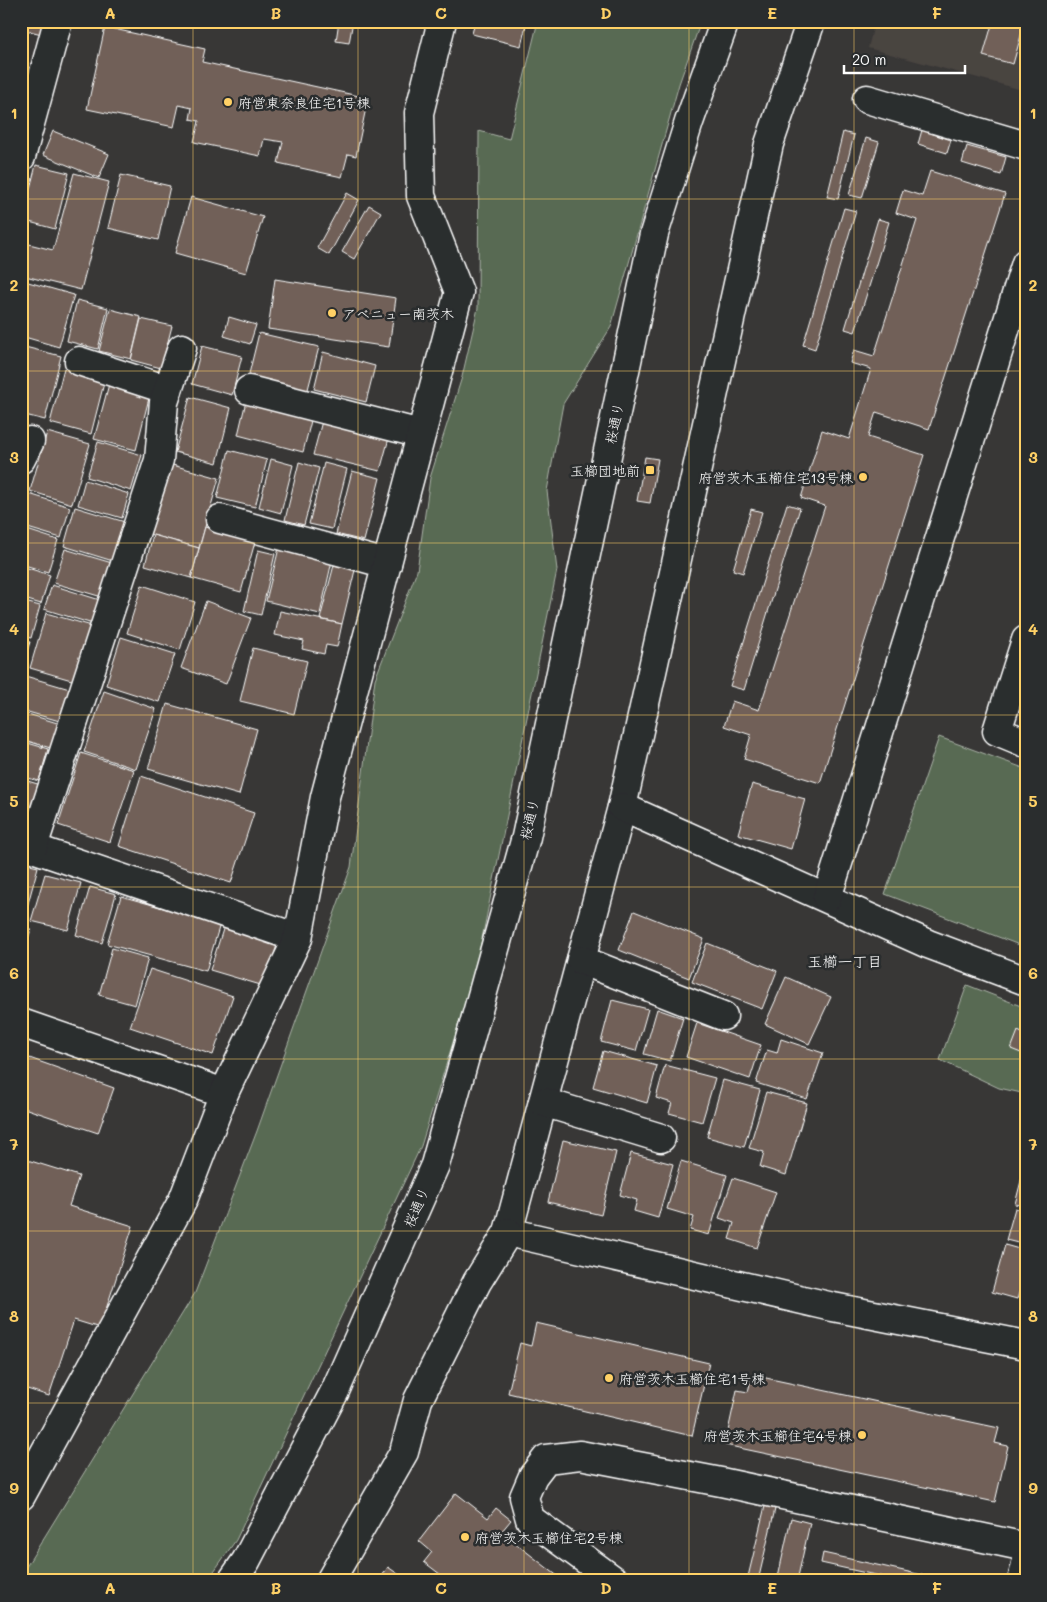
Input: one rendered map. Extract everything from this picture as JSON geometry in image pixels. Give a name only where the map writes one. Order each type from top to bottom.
[{"type":"street","points":[[21,157],[58,21]]},
{"type":"street","points":[[21,1496],[183,1200],[224,1093],[298,938],[325,797],[459,292],[421,196],[419,113],[442,21]]},
{"type":"street","name":"桜通り","points":[[232,1581],[246,1561],[335,1390],[435,1165],[526,837],[654,234],[689,122],[724,21]]},
{"type":"street","points":[[330,1581],[404,1452],[418,1400],[478,1282],[508,1232],[622,807],[769,144],[811,21]]},
{"type":"street","points":[[867,99],[1026,146]]},
{"type":"street","points":[[827,898],[1026,263]]},
{"type":"street","points":[[182,348],[164,402],[159,460],[27,845],[298,938]]},
{"type":"street","points":[[79,361],[168,390]]},
{"type":"street","points":[[249,390],[421,434]]},
{"type":"street","points":[[220,519],[387,564]]},
{"type":"street","points":[[1026,640],[998,731],[1026,743]]},
{"type":"street","points":[[622,807],[928,944],[1026,981]]},
{"type":"street","points":[[582,960],[723,1016]]},
{"type":"street","points":[[21,1023],[224,1093]]},
{"type":"street","points":[[543,1102],[661,1138]]},
{"type":"street","points":[[508,1232],[833,1307],[1026,1345]]},
{"type":"street","points":[[615,1581],[530,1519],[524,1498],[533,1476],[546,1459],[580,1455],[721,1482],[1026,1547]]},
{"type":"street","points":[[1022,1581],[1026,1564]]},
{"type":"shaded area","points":[[875,21],[1026,21],[1026,91],[868,48]]},
{"type":"green space","points":[[538,21],[701,21],[679,84],[611,327],[563,404],[547,491],[557,570],[476,968],[421,1146],[236,1540],[207,1581],[21,1581],[21,1575],[195,1293],[257,1131],[351,867],[375,679],[417,571],[430,478],[462,377],[478,308],[479,131],[509,139]]},
{"type":"green space","points":[[939,737],[1026,769],[1026,937],[1022,946],[885,894]]},
{"type":"green space","points":[[967,985],[1026,1008],[1026,1094],[999,1088],[940,1060]]},
{"type":"building","points":[[21,21],[45,21],[42,34],[21,29]]},
{"type":"building","points":[[339,21],[353,21],[349,43],[336,41]]},
{"type":"building","points":[[475,21],[527,21],[521,46],[472,34]]},
{"type":"building","points":[[993,21],[1025,21],[1013,64],[983,56]]},
{"type":"building","name":"府営東奈良住宅1号棟","points":[[105,27],[205,49],[202,62],[368,98],[356,156],[348,154],[342,177],[278,163],[283,142],[264,139],[260,156],[194,142],[199,121],[190,119],[192,108],[179,105],[174,127],[87,109]]},
{"type":"building","points":[[922,130],[951,140],[947,153],[918,144]]},
{"type":"building","points":[[53,131],[109,154],[99,178],[43,155]]},
{"type":"building","points":[[843,132],[854,135],[838,199],[827,197]]},
{"type":"building","points":[[866,138],[879,142],[862,198],[849,195]]},
{"type":"building","points":[[967,146],[1006,157],[1001,175],[962,163]]},
{"type":"building","points":[[36,165],[69,173],[55,229],[22,220]]},
{"type":"building","name":"府営茨木玉櫛住宅13号棟","points":[[930,171],[1005,194],[929,429],[876,412],[868,437],[924,455],[820,783],[744,759],[751,735],[724,726],[732,701],[759,710],[825,506],[801,498],[822,430],[849,439],[871,369],[850,363],[854,350],[874,356],[917,220],[896,213],[903,190],[922,196]]},
{"type":"building","points":[[74,173],[109,182],[81,290],[21,275],[21,242],[53,250]]},
{"type":"building","points":[[121,175],[170,186],[158,240],[108,228]]},
{"type":"building","points":[[347,193],[359,200],[329,255],[317,248]]},
{"type":"building","points":[[191,197],[263,217],[246,273],[175,253]]},
{"type":"building","points":[[369,205],[381,212],[354,259],[342,252]]},
{"type":"building","points":[[844,208],[856,211],[815,349],[803,345]]},
{"type":"building","points":[[878,219],[889,222],[855,332],[845,329]]},
{"type":"building","name":"アベニュー南茨木","points":[[275,279],[396,298],[389,347],[268,329]]},
{"type":"building","points":[[21,280],[74,295],[59,347],[21,336]]},
{"type":"building","points":[[77,300],[108,308],[98,349],[67,341]]},
{"type":"building","points":[[110,309],[141,317],[131,359],[99,351]]},
{"type":"building","points":[[229,317],[256,325],[250,344],[224,336]]},
{"type":"building","points":[[141,319],[172,326],[161,368],[131,360]]},
{"type":"building","points":[[259,333],[319,347],[307,393],[248,378]]},
{"type":"building","points":[[21,346],[61,356],[45,420],[21,414]]},
{"type":"building","points":[[202,346],[242,356],[232,395],[192,384]]},
{"type":"building","points":[[323,352],[375,366],[366,402],[314,389]]},
{"type":"building","points":[[64,368],[105,379],[91,434],[50,423]]},
{"type":"building","points":[[109,384],[150,394],[136,450],[94,439]]},
{"type":"building","points":[[190,397],[231,408],[217,463],[175,452]]},
{"type":"building","points":[[246,401],[312,417],[303,452],[238,435]]},
{"type":"building","points":[[322,421],[389,438],[380,471],[313,455]]},
{"type":"building","points":[[47,432],[90,444],[72,504],[30,491]]},
{"type":"building","points":[[98,442],[142,455],[131,491],[87,477]]},
{"type":"building","points":[[229,450],[267,460],[255,507],[217,498]]},
{"type":"building","points":[[645,457],[658,459],[650,503],[637,501]]},
{"type":"building","points":[[271,459],[293,465],[281,513],[259,507]]},
{"type":"building","points":[[299,462],[319,468],[304,525],[285,520]]},
{"type":"building","points":[[324,463],[347,469],[332,529],[309,524]]},
{"type":"building","points":[[169,464],[219,478],[199,548],[149,534]]},
{"type":"building","points":[[352,471],[380,478],[364,541],[336,534]]},
{"type":"building","points":[[85,480],[129,494],[122,518],[78,505]]},
{"type":"building","points":[[23,492],[70,507],[61,538],[21,526],[21,498]]},
{"type":"building","points":[[787,504],[800,508],[744,690],[730,686]]},
{"type":"building","points":[[75,507],[125,522],[113,561],[64,546]]},
{"type":"building","points":[[751,509],[762,512],[743,573],[733,570]]},
{"type":"building","points":[[205,527],[255,542],[241,592],[191,578]]},
{"type":"building","points":[[21,528],[58,540],[48,572],[21,564]]},
{"type":"building","points":[[153,535],[199,548],[191,578],[145,565]]},
{"type":"building","points":[[279,548],[332,561],[320,614],[266,601]]},
{"type":"building","points":[[65,549],[112,563],[102,597],[54,583]]},
{"type":"building","points":[[258,550],[275,554],[261,615],[244,611]]},
{"type":"building","points":[[334,565],[355,570],[342,624],[320,619]]},
{"type":"building","points":[[21,566],[50,575],[41,604],[21,598]]},
{"type":"building","points":[[52,585],[100,600],[93,624],[44,609]]},
{"type":"building","points":[[142,585],[195,602],[180,650],[127,633]]},
{"type":"building","points":[[21,601],[40,606],[31,638],[21,636]]},
{"type":"building","points":[[206,601],[251,618],[226,684],[181,668]]},
{"type":"building","points":[[280,611],[342,624],[337,647],[326,645],[324,654],[302,649],[304,641],[275,635]]},
{"type":"building","points":[[46,613],[92,626],[75,681],[30,668]]},
{"type":"building","points":[[121,637],[175,654],[159,702],[106,685]]},
{"type":"building","points":[[21,639],[30,642],[21,671]]},
{"type":"building","points":[[253,648],[307,661],[294,714],[240,701]]},
{"type":"building","points":[[22,675],[73,690],[63,722],[21,710]]},
{"type":"building","points":[[104,691],[156,709],[136,769],[84,752]]},
{"type":"building","points":[[167,704],[257,729],[239,795],[148,769]]},
{"type":"building","points":[[21,712],[64,725],[57,750],[21,739]]},
{"type":"building","points":[[21,741],[48,749],[39,781],[21,776]]},
{"type":"building","points":[[81,753],[134,770],[110,842],[58,825]]},
{"type":"building","points":[[141,776],[254,813],[231,883],[119,846]]},
{"type":"building","points":[[21,779],[41,785],[27,831],[21,829]]},
{"type":"building","points":[[752,784],[805,799],[791,849],[738,834]]},
{"type":"building","points":[[21,863],[38,867],[24,918],[21,918]]},
{"type":"building","points":[[45,874],[81,883],[68,930],[31,921]]},
{"type":"building","points":[[90,887],[116,894],[102,943],[76,935]]},
{"type":"building","points":[[121,896],[220,924],[206,971],[107,944]]},
{"type":"building","points":[[634,911],[704,939],[689,978],[619,950]]},
{"type":"building","points":[[225,923],[279,939],[264,986],[210,970]]},
{"type":"building","points":[[21,927],[31,929],[21,962]]},
{"type":"building","points":[[707,943],[777,971],[762,1009],[692,982]]},
{"type":"building","points":[[112,948],[148,958],[135,1005],[99,995]]},
{"type":"building","points":[[150,969],[233,996],[213,1055],[130,1027]]},
{"type":"building","points":[[786,977],[831,997],[809,1044],[765,1024]]},
{"type":"building","points":[[612,1000],[648,1009],[636,1051],[601,1042]]},
{"type":"building","points":[[657,1009],[683,1018],[670,1061],[644,1054]]},
{"type":"building","points":[[697,1023],[761,1045],[750,1079],[686,1057]]},
{"type":"building","points":[[1018,1031],[1026,1035],[1026,1055],[1011,1049]]},
{"type":"building","points":[[781,1039],[823,1053],[807,1099],[756,1083],[767,1050],[777,1053]]},
{"type":"building","points":[[603,1051],[657,1066],[647,1103],[593,1087]]},
{"type":"building","points":[[21,1055],[114,1088],[98,1133],[21,1107]]},
{"type":"building","points":[[665,1065],[715,1078],[702,1122],[669,1113],[672,1103],[656,1098]]},
{"type":"building","points":[[723,1080],[760,1090],[744,1147],[707,1137]]},
{"type":"building","points":[[766,1092],[807,1103],[786,1175],[760,1167],[764,1152],[749,1148]]},
{"type":"building","points":[[563,1140],[616,1152],[601,1215],[548,1202]]},
{"type":"building","points":[[631,1153],[673,1164],[658,1218],[634,1211],[637,1200],[620,1195]]},
{"type":"building","points":[[21,1158],[79,1176],[69,1206],[133,1226],[100,1328],[74,1320],[49,1396],[21,1387]]},
{"type":"building","points":[[681,1161],[727,1175],[709,1235],[690,1230],[694,1217],[667,1209]]},
{"type":"building","points":[[1023,1173],[1026,1174],[1026,1206],[1015,1204]]},
{"type":"building","points":[[733,1178],[776,1192],[757,1248],[729,1239],[734,1223],[719,1218]]},
{"type":"building","points":[[1015,1208],[1026,1211],[1026,1245],[1006,1240]]},
{"type":"building","points":[[1005,1245],[1026,1251],[1026,1284],[1022,1284],[1017,1299],[992,1292]]},
{"type":"building","name":"府営茨木玉櫛住宅1号棟","points":[[536,1323],[709,1363],[692,1436],[508,1393],[520,1343],[531,1346]]},
{"type":"building","name":"府営茨木玉櫛住宅4号棟","points":[[752,1375],[999,1428],[995,1443],[1008,1446],[995,1502],[725,1445],[737,1390],[748,1392]]},
{"type":"building","name":"府営茨木玉櫛住宅2号棟","points":[[456,1493],[488,1518],[496,1508],[511,1520],[501,1532],[564,1581],[449,1581],[424,1562],[432,1552],[419,1541]]},
{"type":"building","points":[[765,1506],[775,1509],[758,1581],[747,1581]]},
{"type":"building","points":[[791,1518],[810,1523],[797,1581],[777,1581]]},
{"type":"building","points":[[823,1553],[922,1575],[921,1581],[902,1581],[821,1563]]},
{"type":"building","points":[[388,1567],[408,1581],[379,1581]]},
{"type":"place","name":"府営東奈良住宅1号棟","points":[[228,102]]},
{"type":"place","name":"アベニュー南茨木","points":[[332,313]]},
{"type":"place","name":"玉櫛団地前","points":[[650,470]]},
{"type":"place","name":"府営茨木玉櫛住宅13号棟","points":[[863,477]]},
{"type":"place","name":"府営茨木玉櫛住宅1号棟","points":[[609,1378]]},
{"type":"place","name":"府営茨木玉櫛住宅4号棟","points":[[862,1435]]},
{"type":"place","name":"府営茨木玉櫛住宅2号棟","points":[[465,1537]]},
{"type":"district","name":"玉櫛一丁目","points":[[845,961]]}]
